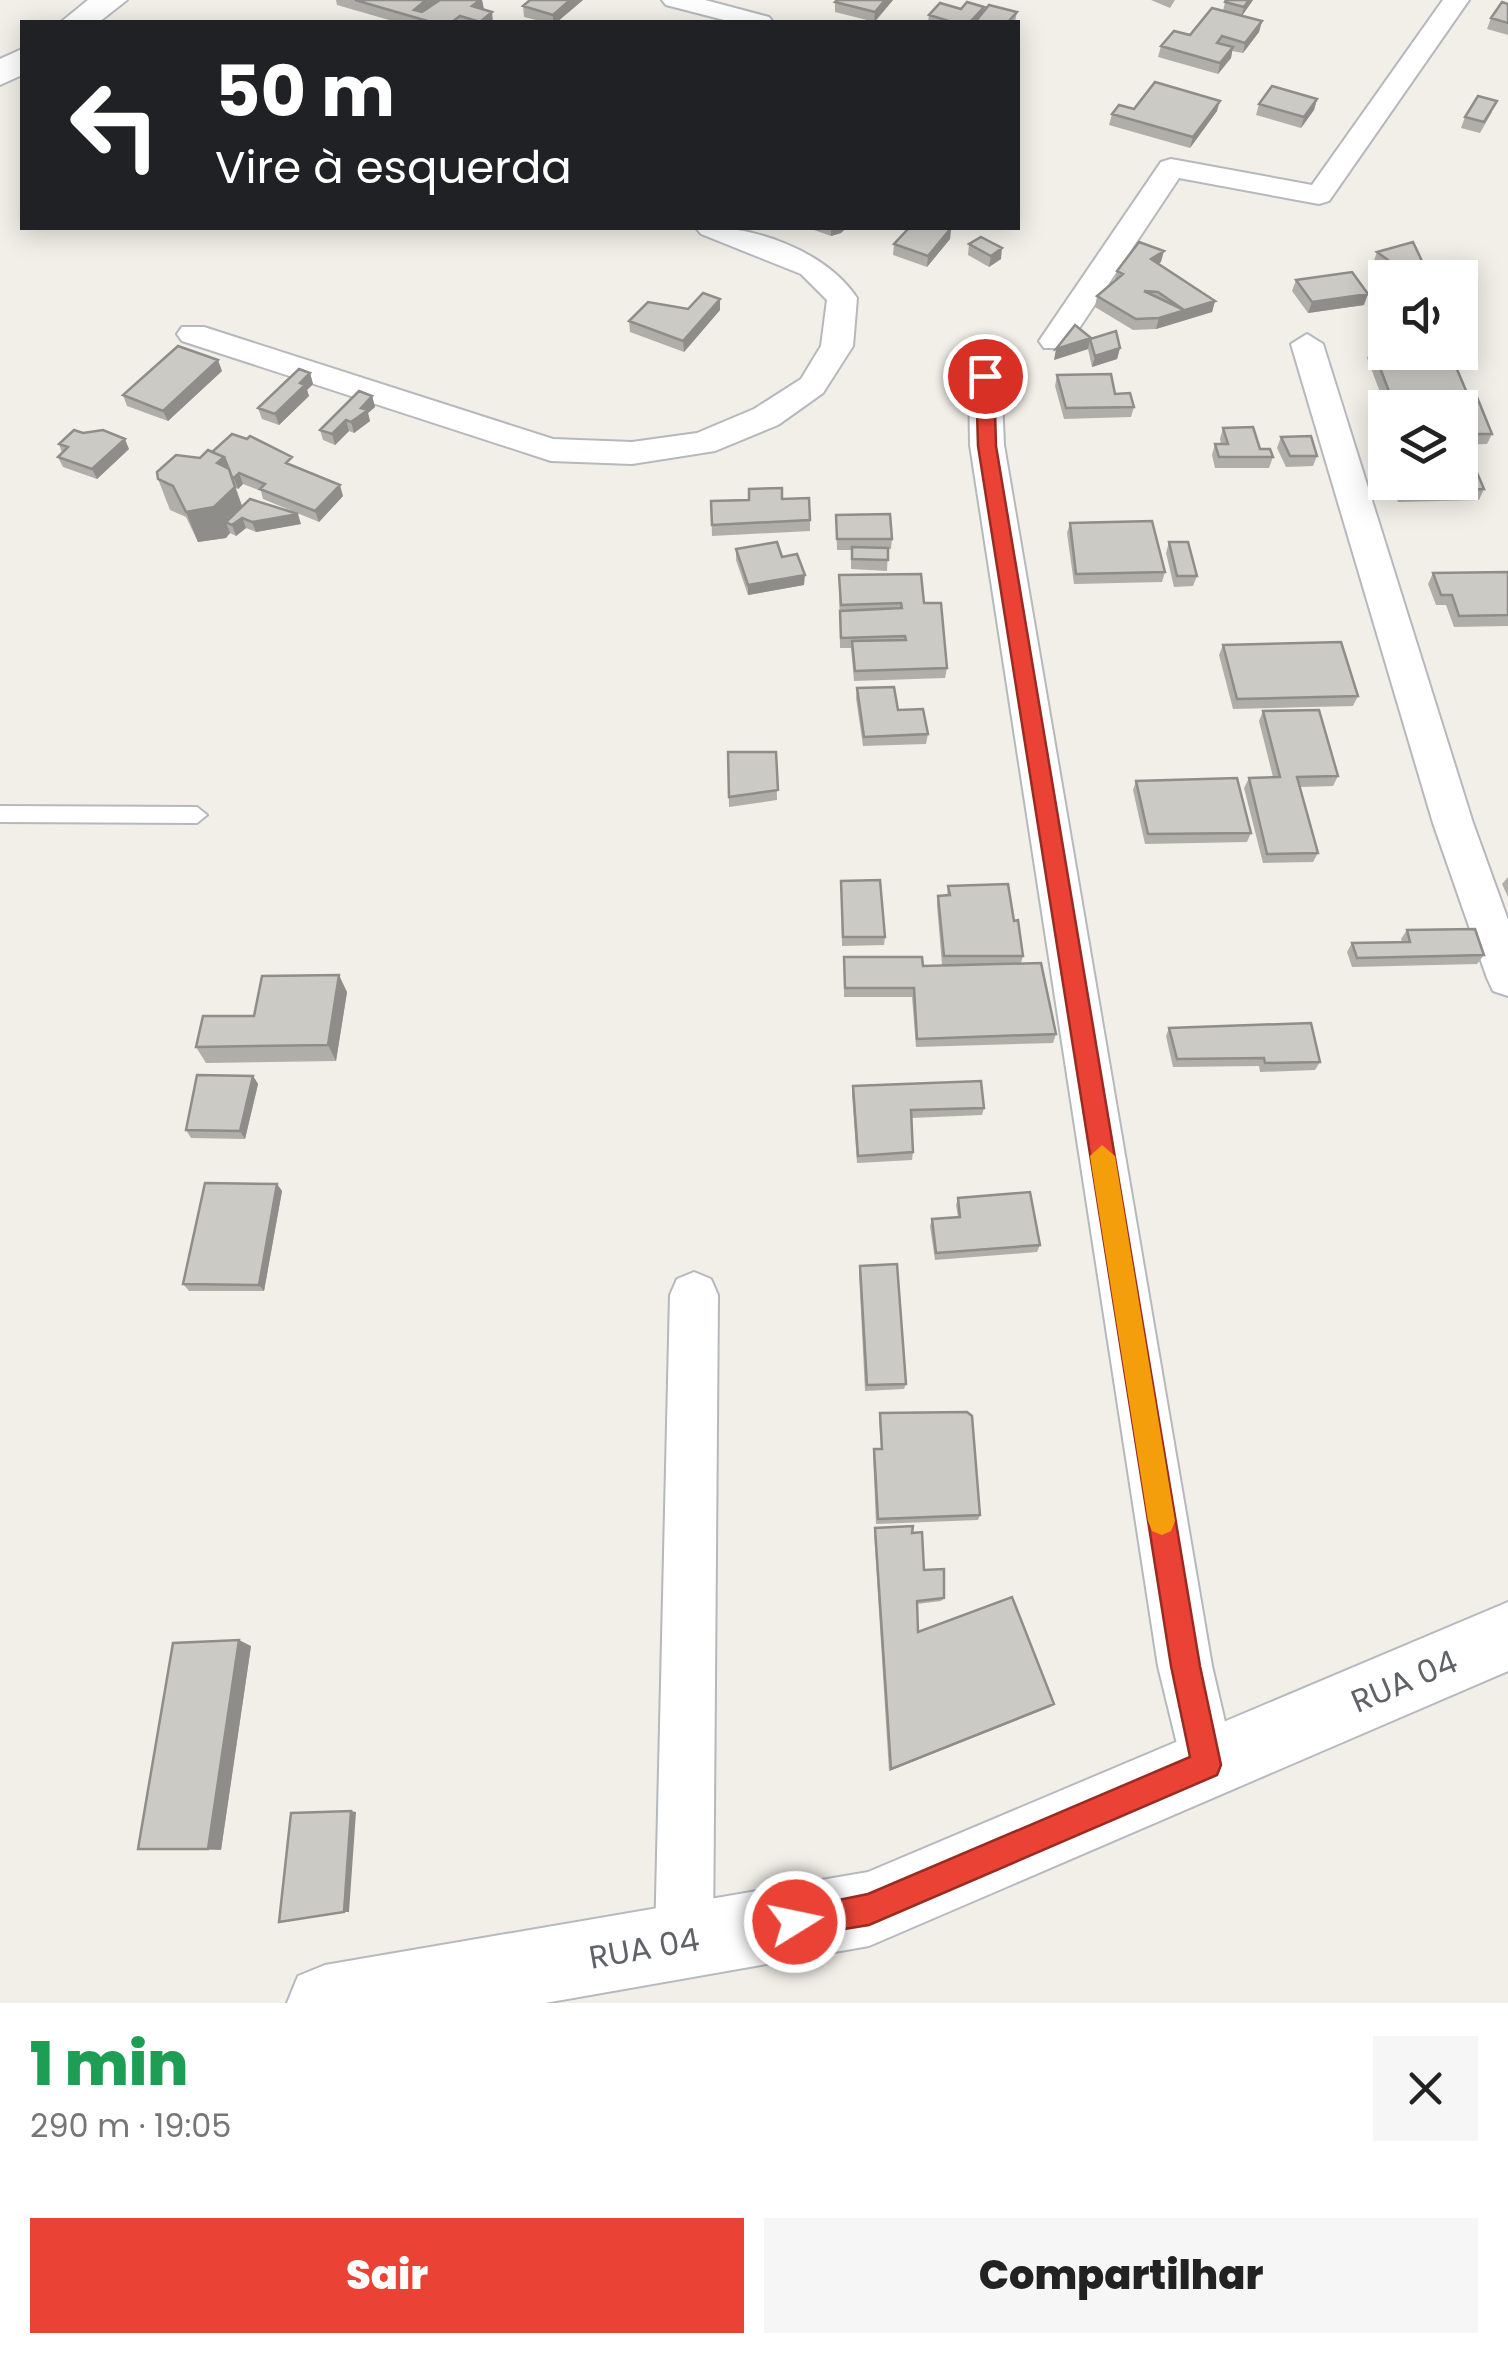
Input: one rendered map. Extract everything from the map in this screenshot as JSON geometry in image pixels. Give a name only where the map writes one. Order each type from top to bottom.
[{"type":"street","points":[[80,20],[110,0]]},
{"type":"street","points":[[676,0],[752,20]]},
{"type":"street","points":[[1054,342],[1171,168],[1320,196],[1456,0]]},
{"type":"street","points":[[194,334],[551,450],[632,453],[703,442],[766,417],[812,386],[837,346],[842,298],[812,268],[717,230]]},
{"type":"street","points":[[1307,344],[1452,823],[1508,978]]},
{"type":"street","points":[[985,376],[987,446],[1185,1666],[1206,1765]]},
{"type":"street","points":[[684,1940],[694,1296]]},
{"type":"street","name":"RUA 04","points":[[325,2003],[869,1909],[1507,1638]]},
{"type":"lane","points":[[0,814],[197,815]]},
{"type":"building","points":[[355,0],[426,0],[414,10],[422,12],[440,0],[480,0],[472,6],[492,12],[482,20],[460,16],[455,20],[424,20]]},
{"type":"building","points":[[530,0],[570,0],[553,15],[523,6]]},
{"type":"building","points":[[837,0],[885,0],[875,12]]},
{"type":"building","points":[[1226,0],[1249,0],[1244,7]]},
{"type":"building","points":[[967,2],[984,7],[972,20],[946,20],[929,15],[940,3],[961,9]]},
{"type":"building","points":[[1502,2],[1508,4],[1508,23],[1491,18]]},
{"type":"building","points":[[989,5],[1017,12],[1010,20],[977,20]]},
{"type":"building","points":[[1212,8],[1262,21],[1245,43],[1222,36],[1217,43],[1233,47],[1220,63],[1161,46],[1174,31],[1190,35]]},
{"type":"building","points":[[1155,82],[1220,101],[1193,137],[1112,114],[1119,105],[1134,109]]},
{"type":"building","points":[[1272,86],[1317,99],[1304,117],[1259,104]]},
{"type":"building","points":[[1478,96],[1497,101],[1484,122],[1465,117]]},
{"type":"building","points":[[907,230],[949,230],[928,256],[894,244]]},
{"type":"building","points":[[981,237],[1002,248],[991,256],[969,244]]},
{"type":"building","points":[[1139,242],[1164,251],[1151,259],[1215,301],[1159,318],[1136,319],[1097,296],[1123,274],[1117,271]],"holes":[[[1144,291],[1158,292],[1184,310]]]},
{"type":"building","points":[[1413,242],[1422,260],[1388,260],[1377,252]]},
{"type":"building","points":[[1352,272],[1368,294],[1312,302],[1296,280]]},
{"type":"building","points":[[703,293],[720,299],[683,341],[629,321],[648,302],[688,309]]},
{"type":"building","points":[[1075,325],[1091,338],[1056,349]]},
{"type":"building","points":[[1116,331],[1120,348],[1095,356],[1090,339]]},
{"type":"building","points":[[178,346],[218,360],[163,411],[123,395]]},
{"type":"building","points":[[299,369],[310,373],[300,383],[305,385],[275,414],[258,408]]},
{"type":"building","points":[[1381,370],[1457,370],[1466,390],[1388,390]]},
{"type":"building","points":[[1111,374],[1115,394],[1130,393],[1134,407],[1066,408],[1057,375]]},
{"type":"building","points":[[359,391],[372,396],[361,408],[368,410],[351,422],[346,420],[332,434],[320,430]]},
{"type":"building","points":[[1478,399],[1492,434],[1478,434]]},
{"type":"building","points":[[1253,427],[1260,449],[1270,449],[1273,457],[1219,457],[1215,444],[1228,444],[1223,428]]},
{"type":"building","points":[[74,430],[103,430],[125,439],[92,469],[58,457],[68,447],[59,444]]},
{"type":"building","points":[[232,434],[247,439],[250,436],[292,457],[286,463],[340,485],[315,511],[260,489],[265,484],[239,473],[234,478],[224,457],[212,452]]},
{"type":"building","points":[[1311,436],[1317,456],[1290,456],[1281,437]]},
{"type":"building","points":[[208,450],[224,457],[217,463],[229,469],[235,487],[214,507],[186,512],[173,486],[158,479],[157,472],[176,455],[200,458]]},
{"type":"building","points":[[782,488],[782,499],[809,498],[810,520],[712,525],[711,501],[749,500],[749,489]]},
{"type":"building","points":[[250,499],[298,514],[252,522],[242,518],[232,525],[226,522]]},
{"type":"building","points":[[890,514],[892,539],[837,539],[836,515]]},
{"type":"building","points":[[1152,521],[1165,572],[1076,574],[1070,523]]},
{"type":"building","points":[[777,542],[782,557],[797,554],[805,575],[748,585],[736,549]]},
{"type":"building","points":[[1169,542],[1188,542],[1197,576],[1177,576]]},
{"type":"building","points":[[852,547],[888,548],[888,560],[852,559]]},
{"type":"building","points":[[1508,572],[1508,615],[1459,616],[1452,595],[1441,595],[1433,573]]},
{"type":"building","points":[[921,574],[924,603],[941,603],[947,668],[855,671],[852,641],[906,640],[905,636],[841,638],[840,611],[902,608],[901,603],[841,605],[839,575]]},
{"type":"building","points":[[1341,642],[1358,696],[1237,699],[1223,645]]},
{"type":"building","points":[[894,687],[898,710],[923,709],[928,734],[864,737],[857,688]]},
{"type":"building","points":[[1319,710],[1338,776],[1297,777],[1318,853],[1267,854],[1249,778],[1280,777],[1263,711]]},
{"type":"building","points":[[728,752],[776,752],[778,790],[729,797]]},
{"type":"building","points":[[1237,778],[1251,833],[1148,834],[1136,781]]},
{"type":"building","points":[[880,880],[885,937],[843,937],[841,881]]},
{"type":"building","points":[[1008,884],[1023,956],[944,956],[938,896],[950,895],[948,886]]},
{"type":"building","points":[[1475,929],[1484,955],[1357,958],[1352,943],[1410,942],[1407,930]]},
{"type":"building","points":[[844,957],[922,957],[923,966],[1041,963],[1056,1034],[917,1039],[914,988],[845,988]]},
{"type":"building","points":[[339,975],[328,1045],[196,1047],[203,1016],[254,1016],[262,976]]},
{"type":"building","points":[[1311,1023],[1320,1062],[1177,1059],[1169,1028]]},
{"type":"building","points":[[197,1075],[253,1076],[240,1131],[186,1130]]},
{"type":"building","points":[[981,1081],[984,1108],[911,1110],[913,1152],[858,1156],[853,1086]]},
{"type":"building","points":[[205,1183],[277,1184],[259,1285],[183,1284]]},
{"type":"building","points":[[1030,1192],[1040,1245],[936,1253],[932,1219],[960,1217],[958,1198]]},
{"type":"building","points":[[897,1264],[906,1384],[867,1385],[860,1266]]},
{"type":"building","points":[[967,1412],[972,1416],[980,1515],[878,1519],[874,1449],[882,1449],[880,1413]]},
{"type":"building","points":[[913,1526],[912,1533],[922,1532],[924,1570],[944,1569],[944,1598],[917,1601],[918,1632],[1012,1597],[1054,1704],[891,1769],[875,1528]]},
{"type":"building","points":[[239,1640],[208,1849],[138,1849],[173,1643]]},
{"type":"building","points":[[351,1811],[344,1912],[279,1922],[291,1813]]},
{"type":"slow traffic","points":[[1102,1156],[1162,1521]]},
{"type":"route","points":[[795,1922],[869,1909],[1206,1765],[1185,1666],[987,446],[985,376]]}]
